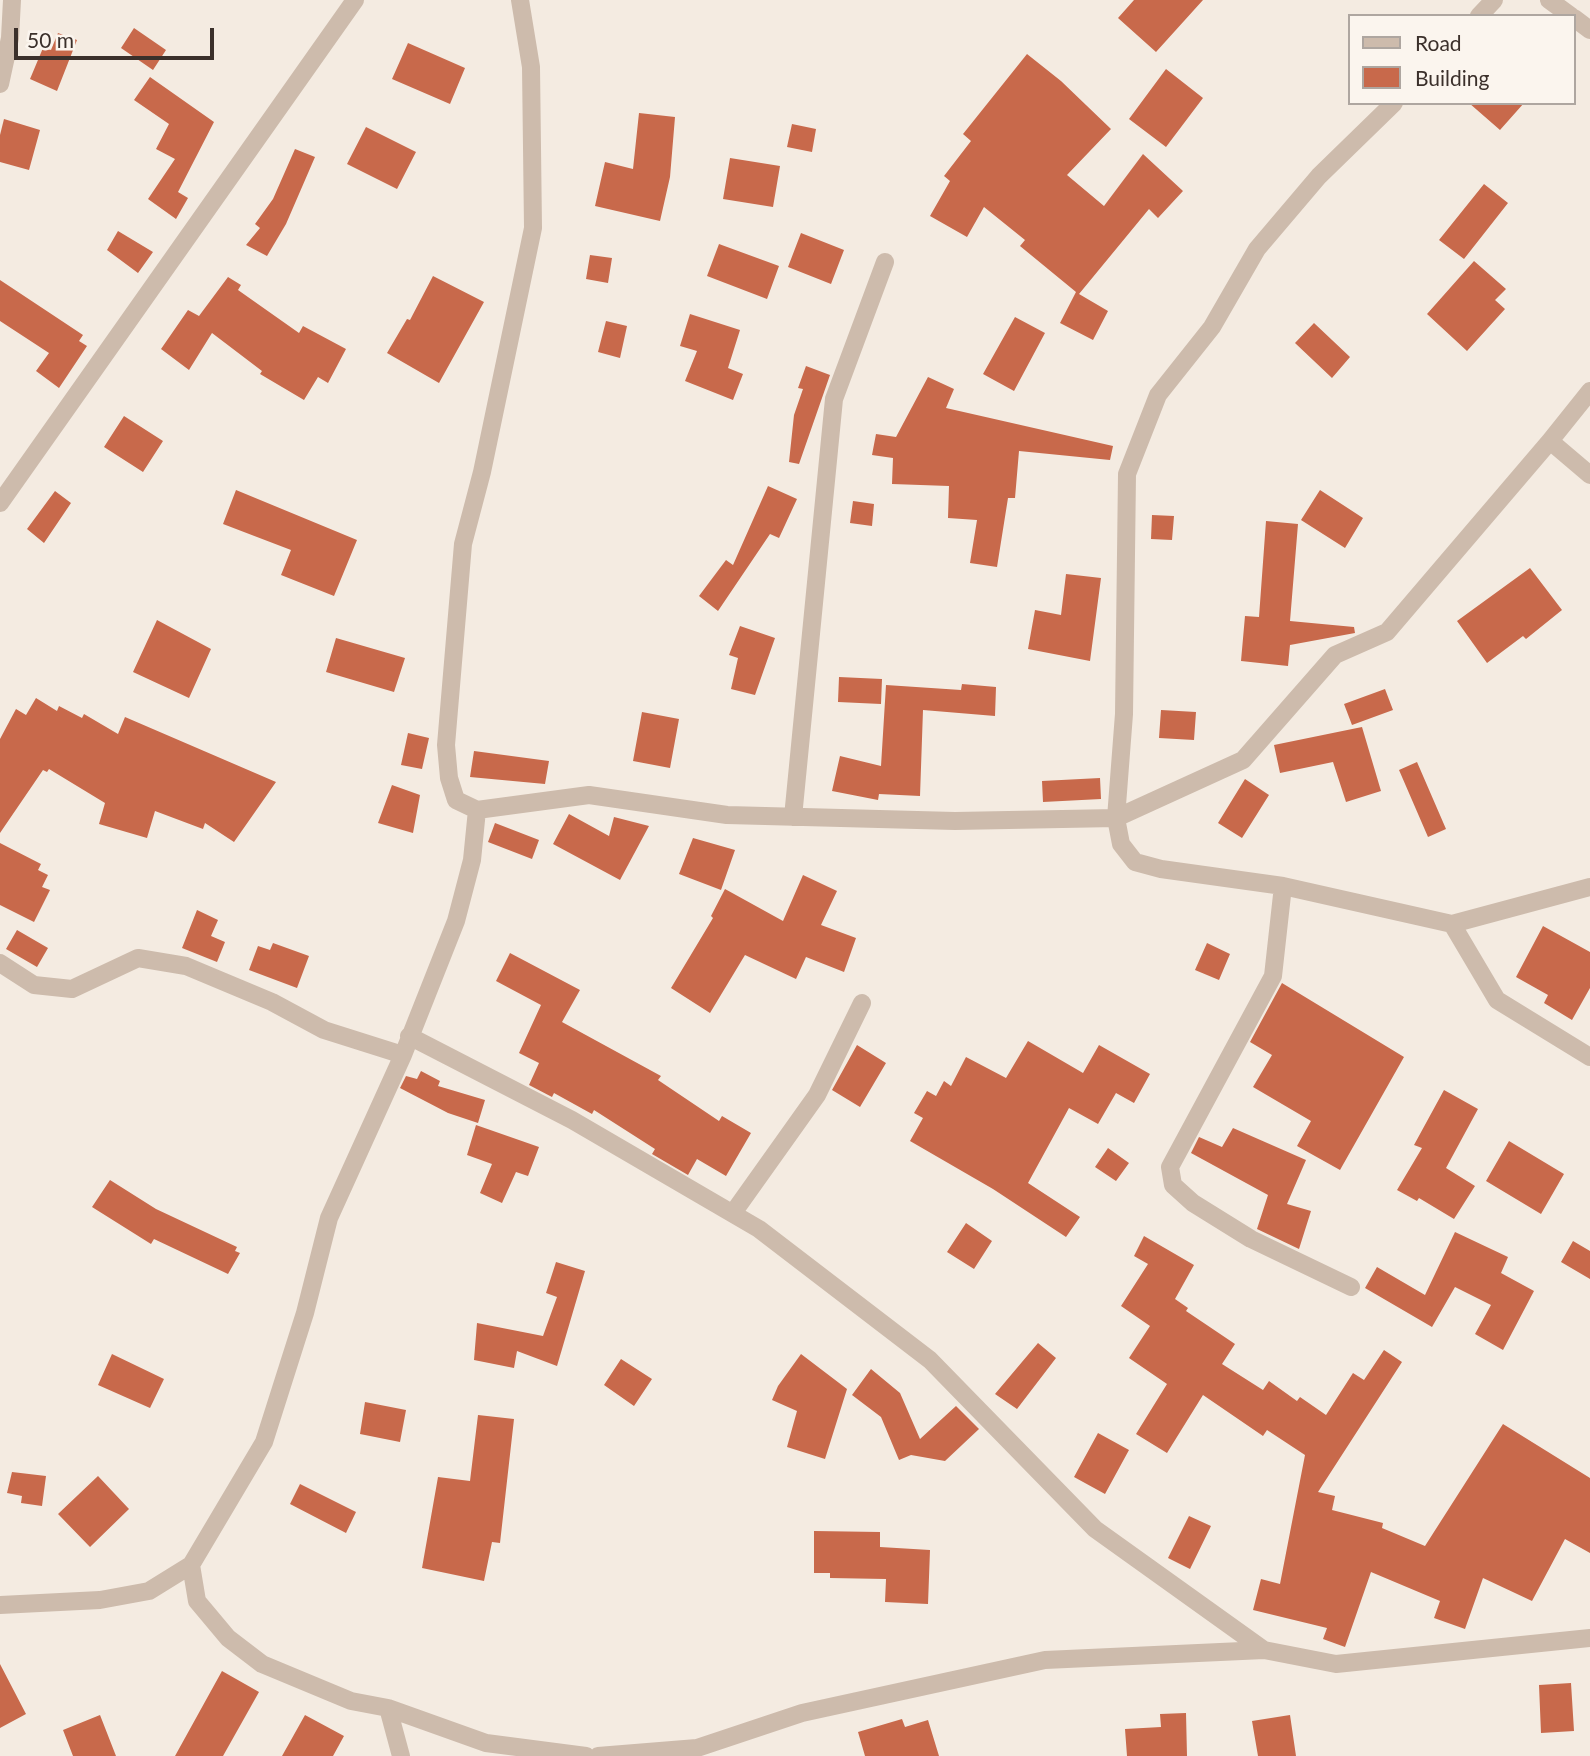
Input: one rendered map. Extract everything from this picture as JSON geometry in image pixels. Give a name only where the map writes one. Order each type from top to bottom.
[{"type":"street","points":[[0,84],[10,38],[12,0]]},
{"type":"street","points":[[0,503],[355,0]]},
{"type":"street","points":[[520,0],[531,67],[533,228],[482,472],[463,544],[446,745],[449,779],[456,800],[477,810],[589,795],[727,815],[956,821],[1116,818],[1242,760],[1335,655],[1387,632],[1550,442],[1590,391]]},
{"type":"street","points":[[1481,14],[1494,0]]},
{"type":"street","points":[[1549,0],[1569,14]]},
{"type":"street","points":[[1576,19],[1590,30]]},
{"type":"street","points":[[1392,105],[1319,176],[1257,249],[1212,327],[1158,395],[1127,474],[1124,714],[1116,818],[1121,844],[1135,862],[1161,869],[1283,886],[1452,924],[1590,887]]},
{"type":"street","points":[[793,817],[835,399],[885,262]]},
{"type":"street","points":[[1550,442],[1590,475]]},
{"type":"street","points":[[0,1605],[100,1600],[149,1591],[191,1565],[264,1442],[305,1312],[329,1218],[402,1055],[456,921],[472,860],[477,810]]},
{"type":"street","points":[[1283,886],[1273,976],[1170,1167],[1173,1185],[1193,1203],[1251,1239],[1351,1287]]},
{"type":"street","points":[[1452,924],[1497,1000],[1590,1057]]},
{"type":"street","points":[[0,963],[34,985],[72,989],[138,958],[186,966],[272,1002],[324,1030],[402,1055]]},
{"type":"street","points":[[733,1213],[817,1095],[862,1003]]},
{"type":"street","points":[[409,1036],[572,1120],[758,1229],[930,1360],[1096,1529],[1264,1650]]},
{"type":"street","points":[[191,1565],[197,1601],[210,1620],[262,1664],[351,1701],[388,1708],[486,1743],[586,1756]]},
{"type":"street","points":[[598,1756],[697,1748],[802,1713],[1045,1660],[1264,1650],[1336,1664],[1590,1638]]},
{"type":"street","points":[[388,1708],[401,1756]]},
{"type":"building","points":[[1134,0],[1203,0],[1156,52],[1118,18]]},
{"type":"building","points":[[134,28],[166,50],[153,70],[121,48]]},
{"type":"building","points":[[58,33],[77,40],[57,91],[30,79],[43,48],[51,50]]},
{"type":"building","points":[[408,43],[465,68],[450,104],[392,79]]},
{"type":"building","points":[[1027,54],[1061,81],[1111,129],[1067,175],[1104,206],[1143,154],[1183,191],[1158,218],[1149,209],[1079,294],[1108,311],[1093,340],[1060,323],[1076,292],[1020,246],[1025,240],[984,207],[967,237],[930,216],[950,181],[944,176],[971,141],[963,134]]},
{"type":"building","points":[[1166,69],[1203,98],[1166,147],[1129,119]]},
{"type":"building","points":[[150,77],[214,122],[178,192],[188,198],[176,219],[148,199],[175,159],[156,149],[169,124],[134,100]]},
{"type":"building","points":[[1471,105],[1522,105],[1500,130]]},
{"type":"building","points":[[639,113],[675,117],[670,177],[660,221],[595,206],[605,162],[633,169]]},
{"type":"building","points":[[4,119],[40,130],[29,170],[0,162],[0,135]]},
{"type":"building","points":[[792,124],[816,129],[812,152],[787,147]]},
{"type":"building","points":[[366,127],[416,152],[397,189],[347,164]]},
{"type":"building","points":[[295,149],[315,157],[286,224],[267,256],[246,245],[260,228],[255,224],[273,199]]},
{"type":"building","points":[[730,158],[780,166],[773,207],[723,199]]},
{"type":"building","points":[[1484,184],[1508,203],[1464,259],[1439,240]]},
{"type":"building","points":[[118,231],[153,252],[138,273],[107,250]]},
{"type":"building","points":[[801,233],[844,250],[831,284],[788,267]]},
{"type":"building","points":[[719,244],[779,266],[767,299],[707,276]]},
{"type":"building","points":[[590,255],[612,258],[608,283],[586,279]]},
{"type":"building","points":[[1474,261],[1506,289],[1495,300],[1505,309],[1467,351],[1427,314]]},
{"type":"building","points":[[433,276],[484,302],[439,383],[387,353],[407,319],[410,320]]},
{"type":"building","points":[[228,277],[241,285],[238,290],[299,333],[303,326],[346,349],[328,383],[318,377],[304,400],[260,374],[262,371],[212,333],[189,370],[161,349],[188,310],[199,316]]},
{"type":"building","points":[[0,280],[83,335],[79,341],[87,346],[59,388],[36,371],[49,353],[0,321]]},
{"type":"building","points":[[690,314],[740,330],[728,368],[743,374],[733,400],[685,381],[697,351],[680,346]]},
{"type":"building","points":[[1015,317],[1045,333],[1014,391],[983,374]]},
{"type":"building","points":[[606,321],[627,326],[620,358],[598,352]]},
{"type":"building","points":[[1314,323],[1350,357],[1332,378],[1295,343]]},
{"type":"building","points":[[806,366],[830,375],[799,464],[789,462],[794,415],[803,389],[798,388]]},
{"type":"building","points":[[928,377],[954,389],[946,408],[1113,446],[1110,460],[1019,451],[1015,498],[1008,498],[997,567],[970,563],[977,520],[948,518],[949,486],[892,484],[893,458],[872,455],[876,434],[896,437]]},
{"type":"building","points":[[124,416],[163,441],[143,472],[104,447]]},
{"type":"building","points":[[768,486],[797,499],[779,538],[770,534],[718,611],[699,596],[726,560],[733,565]]},
{"type":"building","points":[[236,490],[357,540],[334,596],[281,575],[291,550],[223,524]]},
{"type":"building","points":[[1320,490],[1363,518],[1345,548],[1301,520]]},
{"type":"building","points":[[55,491],[71,503],[44,543],[27,529]]},
{"type":"building","points":[[853,501],[874,504],[872,526],[850,523]]},
{"type":"building","points":[[1152,515],[1174,516],[1172,540],[1151,539]]},
{"type":"building","points":[[1266,521],[1298,524],[1290,621],[1354,627],[1355,633],[1290,645],[1288,666],[1241,661],[1245,616],[1259,617]]},
{"type":"building","points":[[1530,568],[1562,610],[1526,639],[1523,636],[1487,663],[1457,621]]},
{"type":"building","points":[[1066,574],[1101,578],[1090,661],[1028,649],[1035,610],[1061,615]]},
{"type":"building","points":[[157,620],[211,649],[189,698],[133,672]]},
{"type":"building","points":[[740,626],[775,638],[755,695],[731,689],[738,658],[729,655]]},
{"type":"building","points":[[336,638],[405,658],[394,692],[326,672]]},
{"type":"building","points":[[839,677],[882,679],[881,704],[838,702]]},
{"type":"building","points":[[962,684],[996,687],[995,716],[923,710],[920,796],[879,794],[878,800],[832,791],[840,756],[881,766],[886,685],[961,690]]},
{"type":"building","points":[[1385,689],[1393,710],[1352,725],[1344,704]]},
{"type":"building","points":[[36,698],[57,711],[59,706],[82,718],[84,714],[118,734],[125,717],[276,782],[234,842],[205,823],[203,829],[155,811],[147,838],[99,824],[105,803],[49,769],[47,772],[43,770],[0,833],[0,739],[16,709],[26,715]]},
{"type":"building","points":[[1161,710],[1196,712],[1194,740],[1159,738]]},
{"type":"building","points":[[642,712],[679,719],[670,768],[633,761]]},
{"type":"building","points":[[1362,727],[1381,791],[1346,802],[1333,762],[1280,773],[1274,745]]},
{"type":"building","points":[[408,733],[429,738],[422,769],[401,765]]},
{"type":"building","points":[[474,751],[549,761],[545,784],[470,777]]},
{"type":"building","points":[[1417,762],[1446,829],[1428,837],[1399,770]]},
{"type":"building","points":[[1100,778],[1101,799],[1043,802],[1042,781]]},
{"type":"building","points":[[1245,779],[1269,795],[1242,838],[1218,823]]},
{"type":"building","points":[[392,785],[420,795],[413,833],[378,823]]},
{"type":"building","points":[[569,814],[609,836],[614,817],[649,826],[620,880],[553,844]]},
{"type":"building","points":[[495,823],[539,840],[532,859],[488,842]]},
{"type":"building","points":[[693,838],[735,850],[721,890],[679,874]]},
{"type":"building","points":[[0,843],[41,864],[38,870],[48,875],[42,887],[50,890],[34,922],[0,905]]},
{"type":"building","points":[[803,875],[837,891],[821,925],[856,938],[844,972],[806,957],[796,979],[745,955],[710,1013],[671,988],[713,918],[711,916],[725,889],[783,921]]},
{"type":"building","points":[[197,910],[218,920],[211,936],[225,942],[217,962],[182,948]]},
{"type":"building","points":[[1543,926],[1590,952],[1590,988],[1572,1020],[1544,1003],[1548,995],[1516,977]]},
{"type":"building","points":[[17,930],[48,948],[37,967],[6,949]]},
{"type":"building","points":[[273,943],[309,956],[297,988],[249,970],[258,946],[270,950]]},
{"type":"building","points":[[1207,943],[1230,954],[1219,980],[1195,970]]},
{"type":"building","points":[[510,953],[580,990],[562,1022],[661,1076],[658,1080],[719,1121],[722,1116],[751,1133],[726,1176],[697,1159],[688,1175],[652,1154],[655,1149],[594,1110],[592,1114],[554,1093],[552,1097],[529,1085],[539,1063],[519,1053],[541,1005],[496,981]]},
{"type":"building","points":[[1282,983],[1404,1057],[1340,1170],[1297,1146],[1311,1121],[1253,1087],[1272,1055],[1250,1042]]},
{"type":"building","points":[[1028,1041],[1083,1073],[1099,1045],[1150,1074],[1134,1103],[1116,1093],[1098,1124],[1069,1108],[1028,1183],[1080,1217],[1066,1237],[993,1189],[910,1141],[923,1118],[914,1113],[927,1091],[936,1096],[944,1081],[951,1086],[966,1057],[1006,1078]]},
{"type":"building","points":[[857,1045],[886,1063],[860,1107],[832,1090]]},
{"type":"building","points":[[421,1071],[440,1081],[438,1086],[485,1100],[478,1123],[448,1113],[400,1088],[406,1076],[417,1079]]},
{"type":"building","points":[[1444,1090],[1478,1109],[1446,1168],[1475,1186],[1454,1219],[1419,1198],[1417,1201],[1397,1190],[1422,1148],[1414,1145]]},
{"type":"building","points":[[476,1125],[539,1147],[528,1176],[516,1172],[502,1203],[480,1193],[492,1164],[467,1155]]},
{"type":"building","points":[[1233,1128],[1306,1160],[1287,1204],[1311,1211],[1299,1249],[1257,1229],[1268,1195],[1191,1153],[1199,1137],[1222,1147]]},
{"type":"building","points":[[1509,1141],[1564,1174],[1541,1214],[1486,1181]]},
{"type":"building","points":[[1108,1148],[1129,1163],[1116,1181],[1095,1167]]},
{"type":"building","points":[[110,1180],[156,1209],[237,1247],[235,1251],[240,1253],[228,1274],[154,1239],[151,1244],[92,1207]]},
{"type":"building","points":[[966,1223],[992,1241],[974,1269],[947,1252]]},
{"type":"building","points":[[1455,1232],[1508,1257],[1501,1273],[1534,1291],[1503,1350],[1475,1334],[1491,1305],[1455,1287],[1432,1327],[1365,1288],[1377,1267],[1425,1295]]},
{"type":"building","points":[[1144,1236],[1194,1265],[1175,1299],[1188,1308],[1186,1311],[1235,1344],[1222,1364],[1263,1390],[1269,1381],[1297,1401],[1300,1397],[1326,1415],[1353,1373],[1364,1380],[1384,1350],[1402,1362],[1318,1492],[1335,1496],[1332,1510],[1383,1523],[1382,1528],[1425,1546],[1503,1424],[1590,1478],[1590,1553],[1565,1539],[1532,1601],[1483,1578],[1465,1629],[1434,1618],[1440,1601],[1371,1572],[1345,1647],[1323,1639],[1327,1628],[1253,1610],[1261,1579],[1280,1584],[1305,1455],[1267,1430],[1263,1436],[1203,1395],[1167,1453],[1136,1434],[1167,1384],[1129,1358],[1150,1326],[1121,1306],[1148,1264],[1134,1256]]},
{"type":"building","points":[[1573,1241],[1590,1251],[1590,1279],[1561,1262]]},
{"type":"building","points":[[556,1262],[585,1271],[557,1366],[517,1351],[514,1368],[474,1360],[477,1323],[543,1336],[557,1297],[546,1293]]},
{"type":"building","points":[[1038,1343],[1056,1358],[1017,1409],[995,1394]]},
{"type":"building","points":[[112,1354],[164,1379],[150,1408],[98,1385]]},
{"type":"building","points":[[801,1354],[847,1389],[825,1459],[787,1447],[797,1411],[772,1400],[778,1386]]},
{"type":"building","points":[[621,1359],[652,1379],[634,1406],[604,1385]]},
{"type":"building","points":[[871,1369],[900,1393],[920,1439],[956,1406],[979,1429],[945,1461],[911,1455],[899,1460],[881,1417],[852,1395]]},
{"type":"building","points":[[365,1402],[406,1410],[400,1442],[360,1434]]},
{"type":"building","points":[[478,1415],[514,1419],[500,1543],[492,1542],[484,1581],[422,1568],[438,1477],[470,1481]]},
{"type":"building","points":[[1098,1433],[1129,1450],[1105,1494],[1074,1477]]},
{"type":"building","points":[[12,1472],[46,1476],[42,1506],[21,1503],[22,1496],[7,1493]]},
{"type":"building","points":[[98,1476],[129,1509],[90,1547],[58,1514]]},
{"type":"building","points":[[300,1484],[356,1512],[346,1533],[290,1504]]},
{"type":"building","points":[[1189,1516],[1211,1526],[1190,1569],[1168,1558]]},
{"type":"building","points":[[814,1531],[880,1532],[880,1547],[930,1550],[928,1604],[885,1602],[886,1579],[830,1578],[830,1573],[814,1573]]},
{"type":"building","points":[[0,1664],[26,1714],[0,1728]]},
{"type":"building","points":[[222,1671],[259,1692],[223,1756],[175,1756]]},
{"type":"building","points":[[1571,1683],[1574,1731],[1541,1733],[1539,1685]]},
{"type":"building","points":[[1186,1713],[1187,1756],[1127,1756],[1125,1729],[1161,1727],[1160,1714]]},
{"type":"building","points":[[100,1715],[116,1756],[73,1756],[63,1730]]},
{"type":"building","points":[[305,1715],[344,1736],[333,1756],[282,1756]]},
{"type":"building","points":[[1290,1715],[1296,1756],[1258,1756],[1252,1721]]},
{"type":"building","points":[[902,1719],[905,1727],[928,1720],[939,1756],[865,1756],[858,1732]]}]
